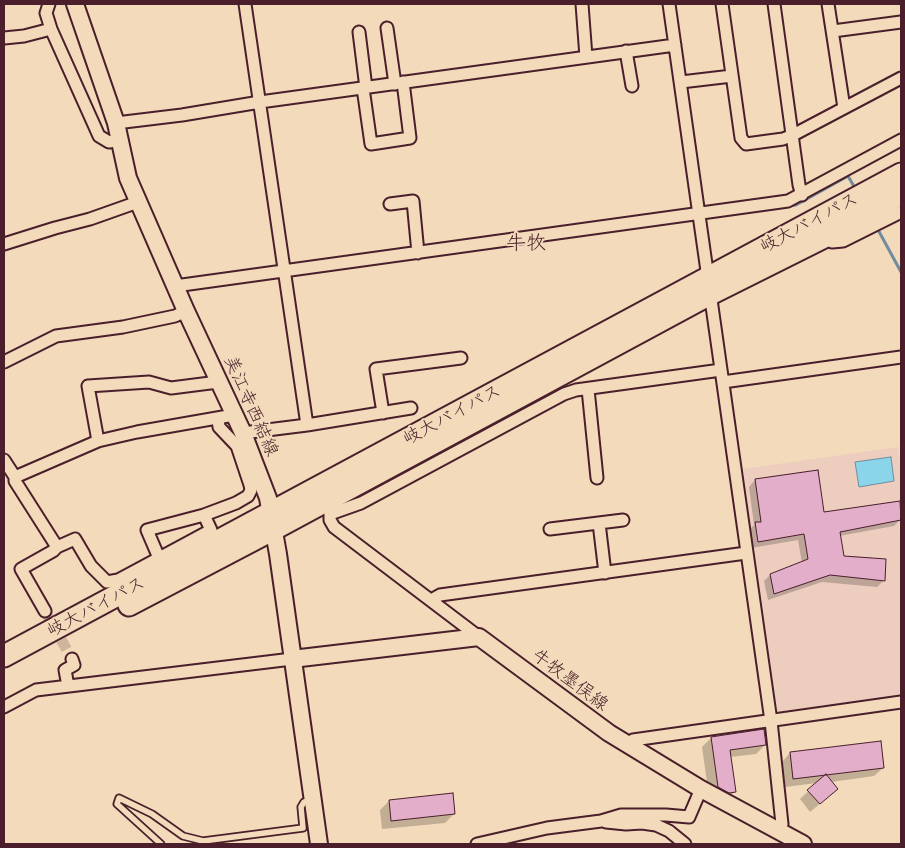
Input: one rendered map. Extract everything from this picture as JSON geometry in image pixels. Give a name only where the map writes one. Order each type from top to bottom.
[{"type":"highway","name":"岐大バイパス","points":[[4,656],[272,521],[709,286],[901,174]]},
{"type":"highway","name":"岐大バイパス","points":[[709,286],[824,236],[901,194]]},
{"type":"highway","name":"岐大バイパス","points":[[4,672],[255,538],[272,521]]},
{"type":"main road","name":"美江寺西結線","points":[[75,4],[116,123],[128,178],[218,382],[226,417],[243,433],[268,498],[318,844]]},
{"type":"main road","points":[[292,659],[479,636]]},
{"type":"main road","name":"牛牧墨俣線","points":[[479,636],[609,733],[701,788],[803,844]]},
{"type":"street","points":[[49,4],[46,13],[51,29],[99,136],[109,142],[120,140]]},
{"type":"street","points":[[245,4],[307,425]]},
{"type":"street","points":[[582,4],[586,57]]},
{"type":"street","points":[[669,4],[771,721],[782,824],[780,831]]},
{"type":"street","points":[[722,4],[741,138],[746,144],[793,136],[901,78]]},
{"type":"street","points":[[774,4],[798,185],[802,194]]},
{"type":"street","points":[[828,4],[844,108]]},
{"type":"street","points":[[832,31],[901,22]]},
{"type":"street","points":[[359,32],[371,144],[410,138],[387,28]]},
{"type":"street","points":[[4,38],[24,36],[51,29]]},
{"type":"street","points":[[116,123],[675,44]]},
{"type":"street","points":[[626,52],[632,86]]},
{"type":"street","points":[[681,82],[732,76]]},
{"type":"street","points":[[175,286],[788,201],[901,140]]},
{"type":"street","points":[[390,204],[413,201],[418,253]]},
{"type":"street","points":[[4,244],[90,219],[138,202]]},
{"type":"street","points":[[824,236],[832,242],[843,241],[901,212]]},
{"type":"street","points":[[4,362],[56,336],[122,327],[174,316],[186,311]]},
{"type":"street","points":[[479,636],[334,527],[330,520],[330,514],[361,503],[564,394],[576,390],[901,357]]},
{"type":"street","points":[[383,413],[376,369],[461,358]]},
{"type":"street","points":[[98,442],[88,386],[150,382],[171,388],[218,382]]},
{"type":"street","points":[[588,389],[595,475]]},
{"type":"street","points":[[243,433],[307,425],[411,408]]},
{"type":"street","points":[[15,477],[98,442],[153,429],[226,417]]},
{"type":"street","points":[[159,558],[147,530],[204,515],[236,503],[248,496],[251,490],[237,446],[219,427],[226,417]]},
{"type":"street","points":[[4,460],[15,477],[15,481],[57,547]]},
{"type":"street","points":[[45,611],[21,569],[57,547],[75,539],[90,566],[107,582],[118,580],[210,530],[204,515]]},
{"type":"street","points":[[550,529],[623,520]]},
{"type":"street","points":[[599,523],[606,574]]},
{"type":"street","points":[[431,600],[440,596],[746,553]]},
{"type":"street","points":[[68,686],[65,670],[74,665],[72,659]]},
{"type":"street","points":[[4,707],[36,690],[292,659]]},
{"type":"street","points":[[627,744],[632,740],[901,702]]},
{"type":"street","points":[[477,844],[547,828],[601,821],[621,815],[666,815],[689,818],[701,788]]},
{"type":"street","points":[[601,821],[656,825],[669,831],[686,844]]},
{"type":"lane","points":[[162,844],[117,804],[119,798],[152,814],[183,836],[203,841],[303,828],[302,807],[304,802],[312,800]]},
{"type":"shaded area","points":[[898,447],[901,471],[901,524],[899,525],[901,544],[901,695],[777,712],[743,469]]},
{"type":"water","points":[[891,457],[894,481],[859,487],[855,462]]},
{"type":"building","points":[[818,470],[824,512],[900,501],[901,520],[840,532],[844,556],[886,559],[885,581],[830,575],[774,594],[770,574],[808,559],[804,534],[758,542],[755,522],[761,522],[755,479]]},
{"type":"building","points":[[764,729],[766,745],[730,750],[736,792],[729,793],[718,787],[711,737]]},
{"type":"building","points":[[881,741],[884,768],[793,779],[790,752]]},
{"type":"building","points":[[826,774],[838,789],[820,804],[807,790]]},
{"type":"building","points":[[453,793],[455,814],[391,821],[389,800]]},
{"type":"waterway","points":[[788,206],[796,205],[848,176],[856,190]]},
{"type":"waterway","points":[[876,226],[901,272]]},
{"type":"tunnel","points":[[45,611],[72,659]]},
{"type":"district","name":"牛牧","points":[[526,243]]}]
